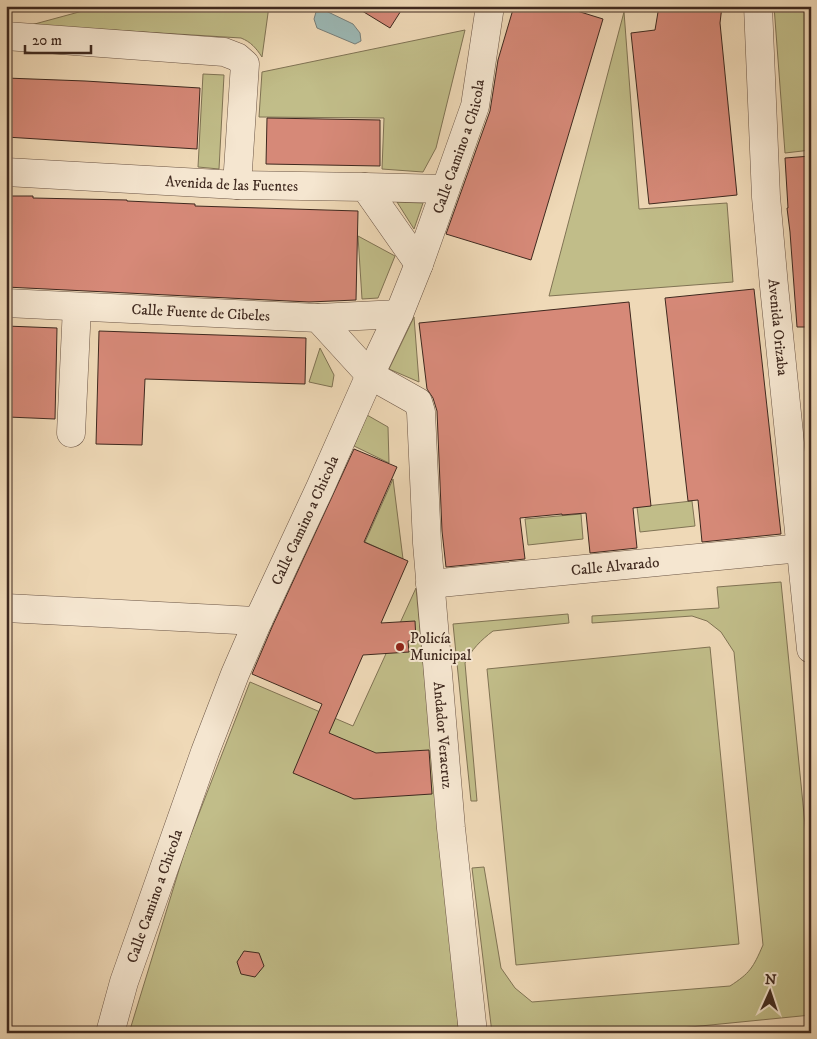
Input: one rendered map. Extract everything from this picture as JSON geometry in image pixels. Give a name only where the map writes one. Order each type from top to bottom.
[{"type":"street","name":"Calle Camino a Chicola","points":[[110,1033],[124,982],[205,752],[258,621],[399,314],[419,264],[475,106],[490,6]]},
{"type":"street","name":"Avenida Orizaba","points":[[758,6],[767,206],[811,649]]},
{"type":"street","points":[[6,36],[224,52],[237,57],[245,64],[237,185]]},
{"type":"street","name":"Avenida de las Fuentes","points":[[6,172],[237,185],[445,188]]},
{"type":"street","points":[[365,187],[419,264]]},
{"type":"street","name":"Calle Fuente de Cibeles","points":[[6,303],[318,318],[399,314]]},
{"type":"street","points":[[71,433],[77,307]]},
{"type":"street","points":[[318,318],[370,375]]},
{"type":"street","name":"Andador Veracruz","points":[[370,375],[418,402],[421,412],[430,584],[473,1033]]},
{"type":"street","name":"Calle Alvarado","points":[[430,584],[801,548]]},
{"type":"street","points":[[6,608],[258,621]]},
{"type":"shaded area","points":[[101,6],[269,6],[262,57],[248,41],[241,38],[31,25]]},
{"type":"shaded area","points":[[774,6],[811,6],[811,150],[785,153]]},
{"type":"shaded area","points":[[624,12],[639,209],[727,203],[733,282],[549,296]]},
{"type":"shaded area","points":[[465,30],[436,148],[423,172],[382,169],[384,118],[259,117],[262,72]]},
{"type":"shaded area","points":[[203,74],[224,75],[219,169],[198,167]]},
{"type":"shaded area","points":[[397,202],[423,203],[414,229]]},
{"type":"shaded area","points":[[358,236],[395,256],[378,298],[362,299]]},
{"type":"shaded area","points":[[414,317],[419,382],[389,369]]},
{"type":"shaded area","points":[[320,348],[334,375],[332,387],[309,382]]},
{"type":"shaded area","points":[[367,415],[388,427],[389,463],[354,446]]},
{"type":"shaded area","points":[[393,479],[403,559],[365,542]]},
{"type":"shaded area","points":[[692,501],[695,526],[640,532],[637,507]]},
{"type":"shaded area","points":[[581,514],[583,539],[528,545],[525,519]]},
{"type":"shaded area","points":[[781,582],[811,885],[811,1015],[630,1033],[492,1033],[472,868],[484,867],[501,968],[515,988],[532,1002],[730,986],[747,973],[753,965],[763,945],[734,652],[721,632],[707,621],[692,616],[592,623],[592,616],[719,608],[717,587]]},
{"type":"shaded area","points":[[416,588],[459,1033],[129,1033],[186,847],[250,682],[353,726]]},
{"type":"shaded area","points":[[568,614],[569,623],[493,631],[484,638],[467,658],[465,663],[477,801],[471,801],[453,624]]},
{"type":"shaded area","points":[[710,647],[739,944],[516,965],[487,669]]},
{"type":"water","points":[[326,11],[353,24],[360,33],[361,41],[355,44],[317,28],[314,19],[316,12]]},
{"type":"building","points":[[354,6],[404,6],[390,28]]},
{"type":"building","points":[[514,6],[561,6],[603,19],[531,260],[446,234],[490,111],[498,60]]},
{"type":"building","points":[[659,6],[722,6],[720,23],[737,195],[649,204],[631,33],[655,30]]},
{"type":"building","points":[[6,78],[200,88],[197,149],[6,137]]},
{"type":"building","points":[[267,118],[380,120],[380,166],[266,164]]},
{"type":"building","points":[[811,156],[811,327],[797,327],[787,208],[785,158]]},
{"type":"building","points":[[6,196],[127,200],[195,204],[195,206],[358,211],[356,300],[309,302],[6,287]]},
{"type":"building","points":[[754,289],[781,534],[702,542],[698,500],[688,501],[665,298]]},
{"type":"building","points":[[629,302],[651,506],[633,508],[637,548],[590,553],[586,513],[520,518],[525,559],[446,567],[442,531],[437,411],[433,398],[427,389],[419,323]]},
{"type":"building","points":[[6,326],[57,328],[55,419],[8,417],[9,415],[6,415]]},
{"type":"building","points":[[99,331],[306,338],[305,384],[145,379],[142,445],[96,444]]},
{"type":"building","points":[[354,449],[397,467],[364,542],[408,561],[381,623],[415,621],[416,640],[408,641],[409,652],[363,655],[329,733],[376,753],[429,750],[432,794],[354,799],[293,773],[322,704],[252,674]]},
{"type":"building","points":[[244,951],[259,953],[264,966],[255,977],[241,974],[237,962]]},
{"type":"place","name":"Policía Municipal","points":[[400,647]]}]
